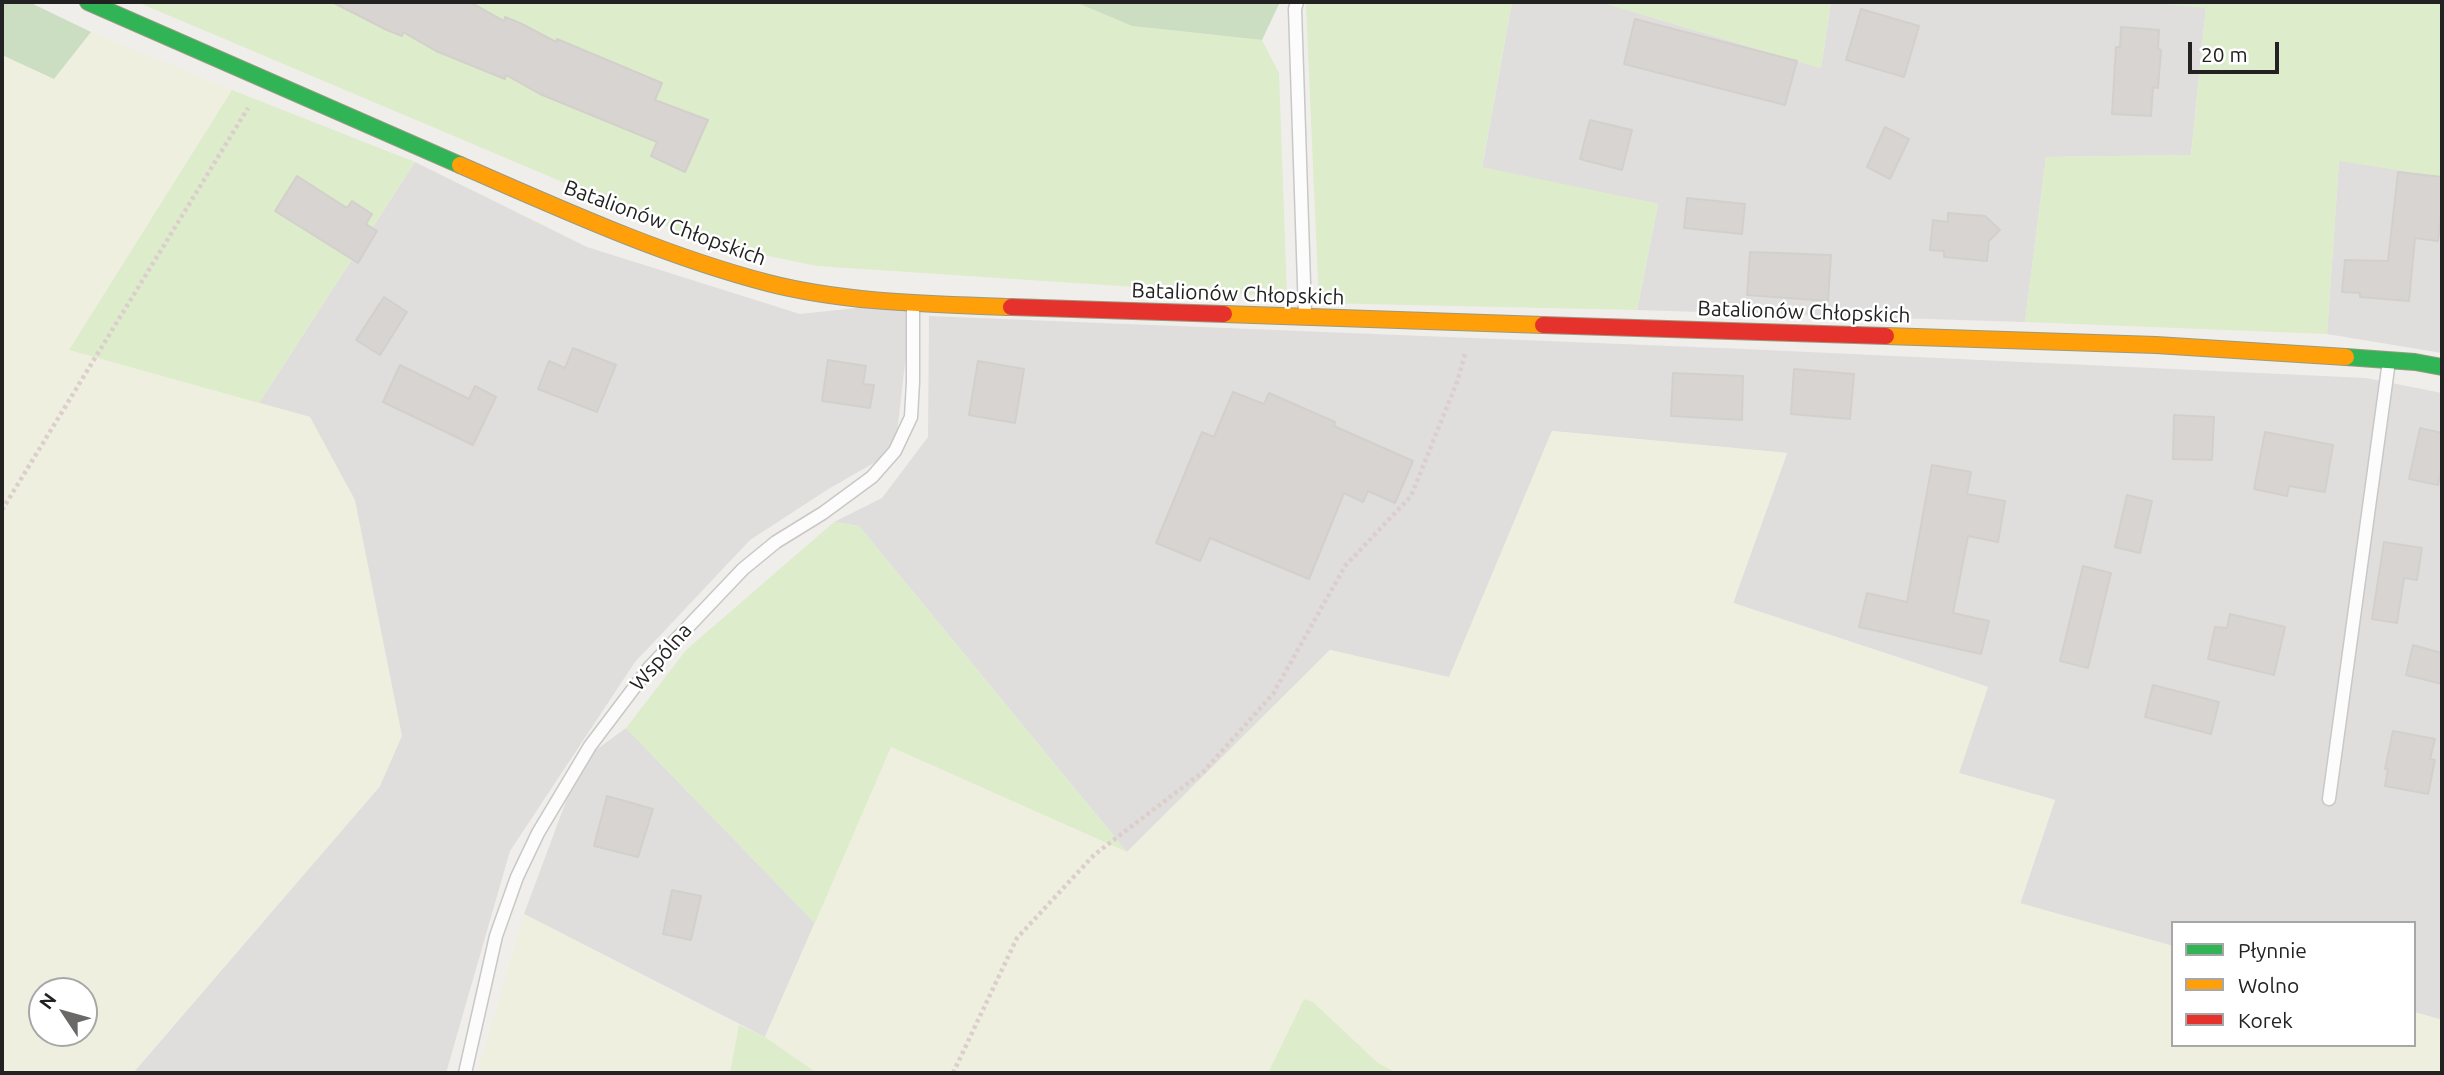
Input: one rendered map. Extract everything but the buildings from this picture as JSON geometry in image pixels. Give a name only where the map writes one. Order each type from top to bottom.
[{"type":"street","name":"Batalionów Chłopskich","points":[[88,2],[604,228],[705,264],[769,283],[830,295],[912,302],[1305,318],[2156,345],[2389,360],[2442,367]]},
{"type":"lane","points":[[1297,2],[1295,23],[1305,318]]},
{"type":"lane","name":"Wspólna","points":[[465,1073],[496,936],[517,877],[538,833],[590,746],[649,668],[743,569],[776,542],[823,513],[872,477],[895,451],[911,417],[914,382],[912,302]]},
{"type":"lane","points":[[2329,799],[2389,360]]},
{"type":"path","points":[[2,510],[265,79]]},
{"type":"path","points":[[953,1073],[1017,938],[1094,855],[1204,771],[1273,694],[1345,566],[1411,496],[1457,382],[1473,323]]},
{"type":"shaded area","points":[[1512,2],[1601,2],[1821,68],[1831,2],[2138,2],[2206,7],[2191,155],[2046,157],[2025,322],[1637,310],[1658,204],[1482,168]]},
{"type":"shaded area","points":[[2339,160],[2442,177],[2442,353],[2327,334]]},
{"type":"shaded area","points":[[415,162],[587,247],[800,314],[912,302],[895,451],[830,488],[750,540],[635,662],[510,851],[446,1073],[133,1073],[380,786],[310,417],[259,403]]},
{"type":"shaded area","points":[[929,316],[1745,349],[2366,378],[2442,393],[2442,1020],[2416,1013],[2416,921],[2171,921],[2171,945],[2020,904],[2055,800],[1958,773],[1988,687],[1733,603],[1787,453],[1552,431],[1449,678],[1330,650],[1127,852],[859,526],[834,522],[882,498],[928,437]]},
{"type":"shaded area","points":[[626,728],[815,923],[765,1037],[524,914],[581,761]]},
{"type":"green space","points":[[2,2],[29,2],[91,32],[54,79],[2,55]]},
{"type":"green space","points":[[137,2],[1075,2],[1132,26],[1262,40],[1279,73],[1287,297],[817,266],[709,244]]},
{"type":"green space","points":[[1075,2],[1280,2],[1262,40],[1132,26]]},
{"type":"green space","points":[[1307,2],[1512,2],[1482,167],[1658,204],[1637,310],[1319,303]]},
{"type":"green space","points":[[1601,2],[1831,2],[1821,68]]},
{"type":"green space","points":[[2138,2],[2442,2],[2442,177],[2339,161],[2327,334],[2025,322],[2046,157],[2191,155],[2206,8]]},
{"type":"green space","points":[[91,32],[232,90],[69,350],[310,417],[355,500],[402,736],[380,786],[133,1073],[2,1073],[2,55],[54,78]]},
{"type":"green space","points":[[232,90],[415,162],[259,403],[69,350]]},
{"type":"green space","points":[[1552,431],[1787,453],[1733,603],[1988,687],[1959,773],[2055,800],[2020,903],[2171,945],[2171,1047],[2416,1047],[2416,1013],[2442,1020],[2442,1073],[1397,1073],[1378,1063],[1313,1002],[1304,999],[1268,1073],[817,1073],[765,1037],[891,747],[1127,852],[1330,650],[1449,677]]},
{"type":"green space","points":[[834,522],[859,526],[1127,852],[891,747],[815,923],[626,728],[686,650]]},
{"type":"green space","points":[[524,914],[739,1025],[730,1073],[477,1073]]},
{"type":"green space","points":[[1304,999],[1313,1002],[1378,1063],[1397,1073],[1268,1073]]},
{"type":"green space","points":[[739,1025],[765,1037],[817,1073],[730,1073]]},
{"type":"traffic: fast","points":[[88,2],[460,165]]},
{"type":"traffic: fast","points":[[2346,357],[2415,362],[2442,367]]},
{"type":"traffic: slow","points":[[460,165],[650,245],[768,283],[858,299],[1011,307]]},
{"type":"traffic: slow","points":[[1224,314],[1543,325]]},
{"type":"traffic: slow","points":[[1886,336],[2156,345],[2346,357]]},
{"type":"traffic: jam","points":[[1011,307],[1224,314]]},
{"type":"traffic: jam","points":[[1543,325],[1886,336]]}]
